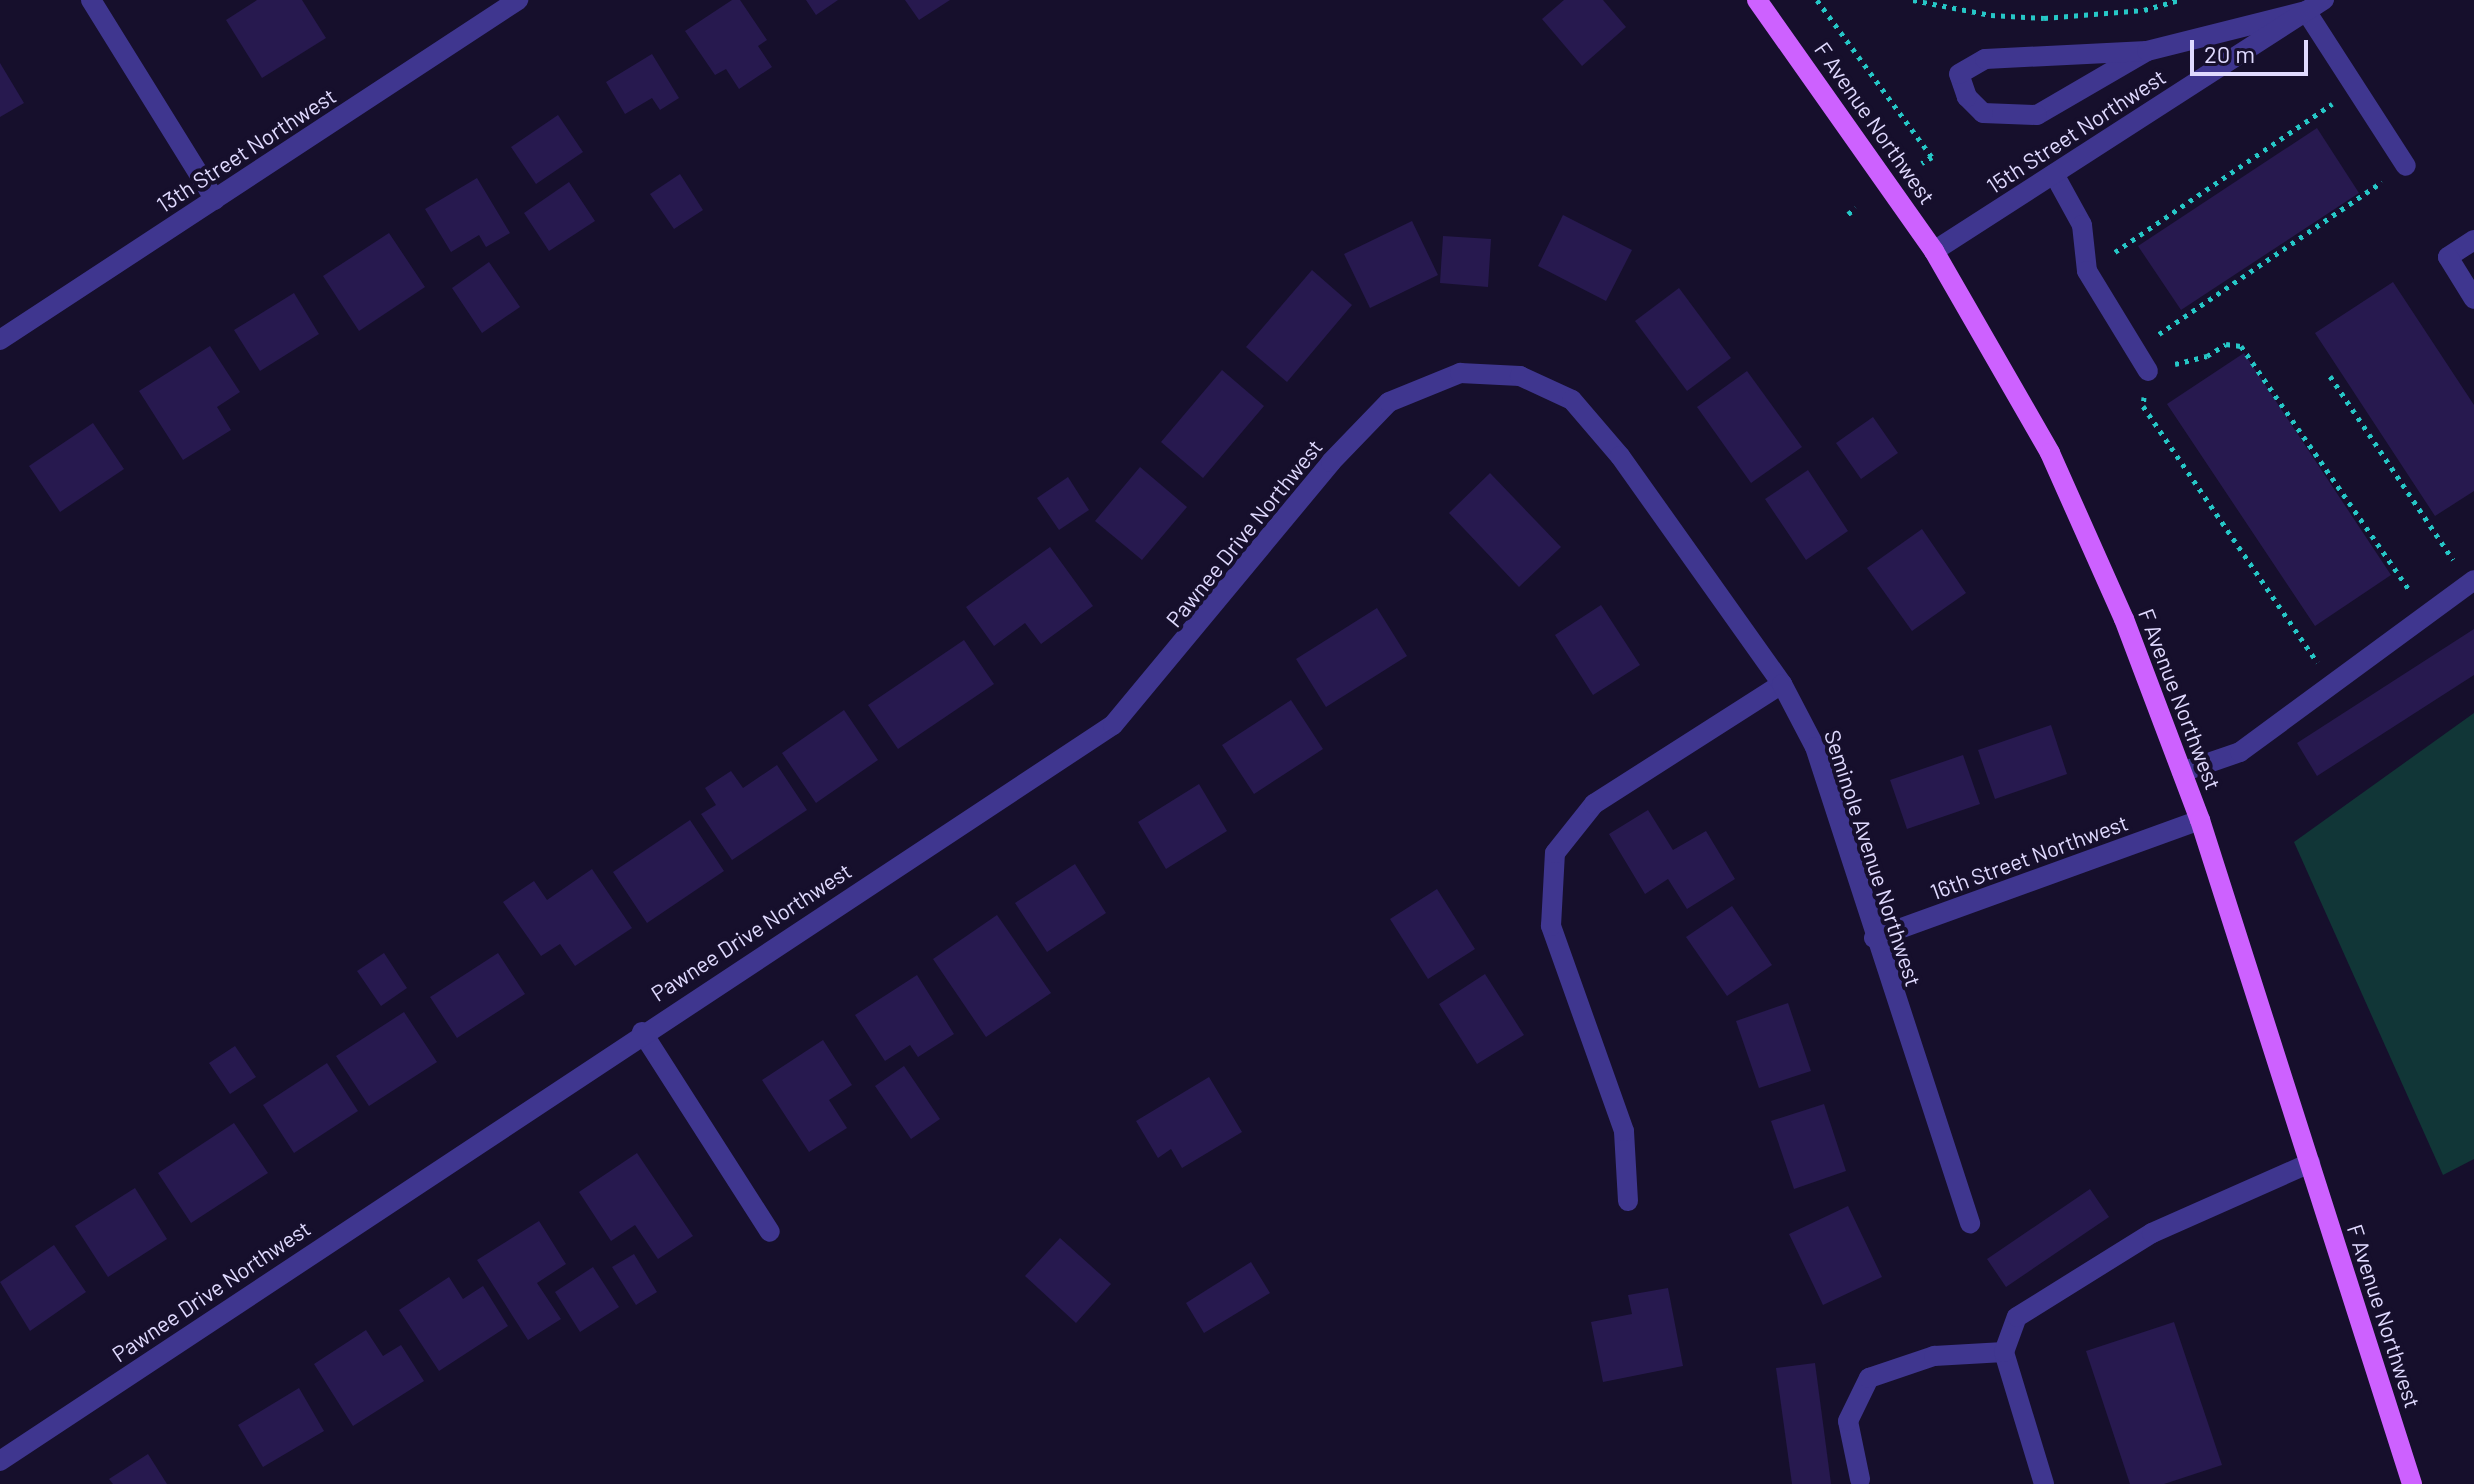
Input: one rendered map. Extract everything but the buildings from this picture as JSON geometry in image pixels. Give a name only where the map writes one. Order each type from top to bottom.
[{"type":"main road","name":"F Avenue Northwest","points":[[1757,0],[1934,251],[2050,453],[2124,619],[2200,820],[2412,1484]]},
{"type":"street","points":[[91,0],[215,200]]},
{"type":"street","name":"13th Street Northwest","points":[[0,340],[215,200],[490,8],[518,0]]},
{"type":"street","points":[[2147,51],[2037,115],[1983,113],[1967,97],[1959,74],[1985,59],[2147,51],[2315,6],[2356,88],[2406,166]]},
{"type":"street","name":"15th Street Northwest","points":[[1934,251],[2315,6]]},
{"type":"street","points":[[2054,174],[2082,225],[2087,271],[2148,371]]},
{"type":"street","points":[[2474,240],[2448,257],[2474,299]]},
{"type":"street","name":"Seminole Avenue Northwest","points":[[1460,373],[1520,376],[1572,400],[1620,456],[1782,684],[1815,747],[1874,938],[1970,1223]]},
{"type":"street","name":"Pawnee Drive Northwest","points":[[0,1461],[642,1032],[1113,725],[1331,462],[1389,402],[1460,373]]},
{"type":"street","points":[[2182,772],[2240,752],[2472,582]]},
{"type":"street","points":[[1628,1201],[1624,1131],[1551,926],[1555,853],[1594,804],[1782,684]]},
{"type":"street","name":"16th Street Northwest","points":[[1874,938],[2200,820]]},
{"type":"street","points":[[642,1032],[770,1232]]},
{"type":"street","points":[[2044,1484],[2004,1352],[2017,1317],[2138,1241],[2310,1163]]},
{"type":"street","points":[[1860,1479],[1848,1421],[1869,1378],[1934,1356],[2004,1352]]},
{"type":"path","points":[[1817,0],[1932,157],[1922,163]]},
{"type":"path","points":[[1913,0],[2044,18],[2144,10],[2180,0]]},
{"type":"path","points":[[2087,271],[2356,88]]},
{"type":"path","points":[[2136,350],[2406,166]]},
{"type":"path","points":[[1848,214],[1856,208]]},
{"type":"path","points":[[2333,686],[2143,406],[2148,371],[2207,356],[2226,344],[2241,346],[2427,616]]},
{"type":"path","points":[[2330,376],[2472,582]]},
{"type":"green space","points":[[2474,713],[2474,1159],[2443,1175],[2294,842]]}]
